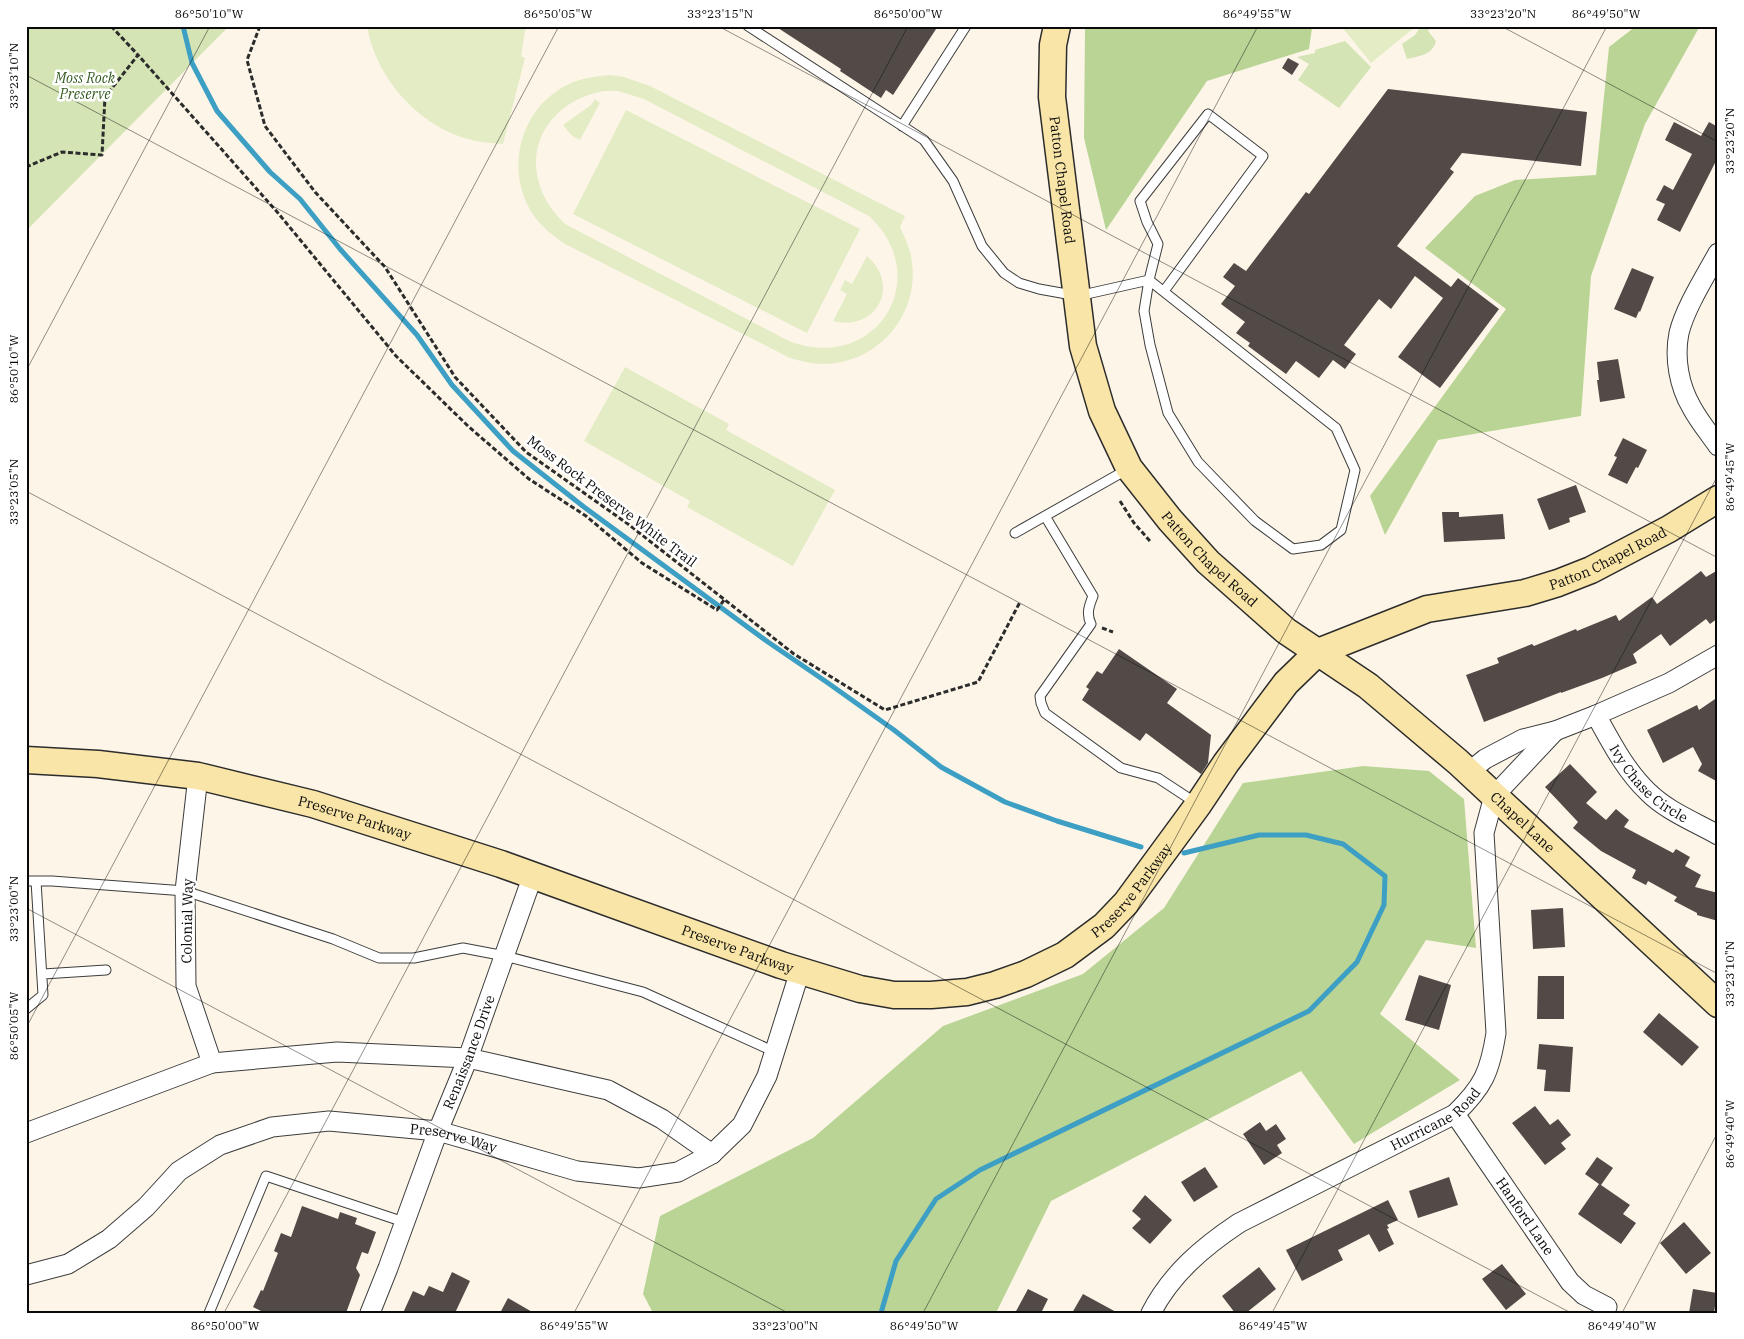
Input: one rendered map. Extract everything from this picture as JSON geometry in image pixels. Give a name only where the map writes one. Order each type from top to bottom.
[{"type":"street","name":"Patton Chapel Road","points":[[1057,26],[1053,45],[1052,97],[1083,346],[1102,411],[1129,468],[1170,520],[1208,562],[1286,630],[1318,652],[1427,609],[1525,593],[1558,583],[1591,570],[1669,529],[1718,499]]},
{"type":"street","points":[[1718,253],[1692,300],[1679,333],[1678,364],[1681,384],[1692,407],[1718,446]]},
{"type":"street","name":"Chapel Lane","points":[[1318,652],[1368,686],[1469,772],[1718,1004]]},
{"type":"street","name":"Preserve Parkway","points":[[26,760],[98,764],[198,776],[313,804],[534,876],[800,971],[860,989],[894,995],[931,995],[967,992],[1026,974],[1065,955],[1104,926],[1126,902],[1286,683],[1318,652]]},
{"type":"street","points":[[1469,772],[1485,759],[1523,739],[1596,715],[1669,683],[1718,655]]},
{"type":"street","name":"Ivy Chase Circle","points":[[1596,715],[1616,752],[1649,793],[1672,810],[1718,836]]},
{"type":"street","points":[[1494,796],[1555,730]]},
{"type":"street","name":"Colonial Way","points":[[198,776],[185,891],[186,986],[212,1063]]},
{"type":"street","name":"Hurricane Road","points":[[1151,1313],[1171,1282],[1194,1257],[1215,1239],[1239,1223],[1455,1114],[1471,1099],[1488,1072],[1496,1033],[1484,833],[1494,796]]},
{"type":"street","name":"Renaissance Drive","points":[[370,1313],[438,1131],[468,1058],[534,876]]},
{"type":"street","name":"Preserve Way","points":[[26,1275],[68,1264],[109,1239],[146,1207],[179,1171],[220,1144],[272,1127],[329,1121],[438,1131],[577,1171],[638,1178],[678,1172],[712,1154],[742,1125],[767,1076],[800,971]]},
{"type":"street","points":[[26,1133],[212,1063],[337,1052],[468,1058],[608,1090],[662,1119],[712,1154]]},
{"type":"street","name":"Hanford Lane","points":[[1455,1114],[1570,1282],[1584,1295],[1607,1307]]},
{"type":"lane","points":[[748,26],[762,31],[924,140],[953,182],[982,246],[1004,273],[1019,283],[1039,289],[1078,296],[1149,280],[1336,428],[1355,470],[1341,530],[1321,545],[1293,549],[1255,521],[1198,462],[1168,413],[1150,345],[1144,311],[1149,280],[1158,244],[1147,222],[1140,201],[1208,114],[1263,156],[1164,291]]},
{"type":"lane","points":[[902,126],[966,26]]},
{"type":"lane","points":[[1015,533],[1129,468]]},
{"type":"lane","points":[[1045,516],[1093,596],[1088,612],[1091,624],[1040,696],[1045,713],[1121,768],[1158,778],[1198,805]]},
{"type":"lane","points":[[26,881],[52,881],[185,891],[333,939],[379,958],[414,958],[463,948],[505,956],[642,992],[775,1052]]},
{"type":"lane","points":[[26,1009],[43,995],[36,881]]},
{"type":"lane","points":[[43,974],[106,970]]},
{"type":"lane","points":[[209,1313],[266,1176],[404,1222]]},
{"type":"path","points":[[110,26],[278,213],[396,356],[469,428],[529,479],[586,516],[642,564],[717,610],[724,600]]},
{"type":"path","name":"Moss Rock Preserve White Trail","points":[[260,26],[247,60],[265,126],[315,192],[385,267],[455,377],[526,452],[628,524],[794,654],[885,710],[978,682],[1020,602]]},
{"type":"path","points":[[26,167],[62,152],[102,155],[105,97],[138,55]]},
{"type":"path","points":[[1120,501],[1134,523],[1150,541]]},
{"type":"green space","name":"Moss Rock Preserve","points":[[26,26],[229,26],[26,231]]},
{"type":"green space","points":[[367,26],[526,26],[521,56],[525,58],[503,144],[464,138],[446,131],[414,109],[389,79],[379,62],[371,45]]},
{"type":"green space","points":[[1085,26],[1314,26],[1312,28],[1309,49],[1207,81],[1106,230],[1084,138]]},
{"type":"green space","points":[[1341,26],[1415,26],[1415,27],[1371,63]]},
{"type":"green space","points":[[1421,26],[1432,26],[1428,31],[1436,41],[1434,46],[1429,52],[1421,56],[1407,59],[1402,44],[1415,35]]},
{"type":"green space","points":[[1636,26],[1700,26],[1645,124],[1591,276],[1581,416],[1438,440],[1385,535],[1370,496],[1506,309],[1425,248],[1475,196],[1515,180],[1596,175],[1609,47]]},
{"type":"green space","points":[[1345,41],[1371,67],[1339,108],[1298,80],[1309,64],[1297,57],[1315,53],[1315,50]]},
{"type":"green space","points":[[610,75],[624,77],[650,86],[905,216],[900,227],[910,253],[912,283],[909,301],[901,318],[890,333],[877,346],[861,356],[843,362],[819,364],[790,358],[565,244],[548,231],[534,216],[525,198],[520,180],[521,142],[528,124],[538,108],[552,94],[574,82]],"holes":[[[604,91],[618,91],[644,99],[869,216],[888,241],[897,267],[896,292],[886,314],[870,333],[847,344],[820,348],[789,341],[565,224],[549,205],[539,184],[536,164],[539,144],[547,126],[561,110],[580,98]]]},
{"type":"green space","points":[[595,99],[600,103],[580,140],[572,136],[563,125],[591,105]]},
{"type":"green space","points":[[626,110],[860,229],[807,333],[573,214]]},
{"type":"green space","points":[[867,256],[877,268],[882,280],[883,292],[879,304],[872,313],[862,320],[848,323],[833,321],[847,294],[840,290],[845,280],[852,284]]},
{"type":"green space","points":[[625,367],[729,424],[726,430],[835,490],[793,566],[687,507],[690,501],[584,441]]},
{"type":"green space","points":[[1363,766],[1429,771],[1464,799],[1476,948],[1426,940],[1380,1014],[1460,1080],[1354,1144],[1301,1071],[1051,1201],[996,1313],[653,1313],[643,1294],[660,1216],[813,1138],[943,1026],[1083,974],[1164,908],[1243,783]]},
{"type":"building","points":[[775,26],[938,26],[893,95],[886,90],[881,98],[840,71],[841,69]]},
{"type":"building","points":[[1288,58],[1299,64],[1292,75],[1282,68]]},
{"type":"building","points":[[1388,89],[1587,112],[1581,166],[1462,153],[1450,169],[1454,172],[1397,246],[1451,287],[1458,278],[1499,309],[1440,388],[1398,357],[1443,298],[1415,276],[1391,309],[1379,299],[1344,345],[1356,354],[1345,369],[1333,360],[1319,378],[1296,361],[1286,374],[1248,346],[1250,343],[1236,333],[1245,322],[1221,304],[1235,286],[1223,277],[1234,263],[1246,271],[1306,192],[1309,194]]},
{"type":"building","points":[[1674,122],[1701,136],[1709,122],[1718,127],[1718,157],[1680,232],[1657,220],[1665,204],[1656,200],[1664,185],[1673,190],[1692,154],[1665,140]]},
{"type":"building","points":[[1632,268],[1654,277],[1636,318],[1614,309]]},
{"type":"building","points":[[1618,359],[1625,398],[1600,402],[1597,362]]},
{"type":"building","points":[[1623,438],[1647,450],[1627,484],[1608,475],[1617,457],[1614,456]]},
{"type":"building","points":[[1576,485],[1586,512],[1569,518],[1570,522],[1549,530],[1537,499]]},
{"type":"building","points":[[1442,512],[1459,512],[1459,517],[1503,514],[1505,539],[1444,542]]},
{"type":"building","points":[[1718,570],[1718,618],[1710,624],[1706,619],[1670,646],[1661,634],[1633,654],[1637,663],[1484,722],[1466,675],[1499,663],[1497,658],[1532,644],[1534,646],[1616,615],[1619,621],[1652,597],[1657,604],[1701,571],[1706,577]]},
{"type":"building","points":[[1119,649],[1177,689],[1167,703],[1211,735],[1208,763],[1201,774],[1146,733],[1140,741],[1082,700],[1089,689],[1086,687],[1097,671],[1102,674]]},
{"type":"building","points":[[1718,697],[1718,782],[1698,771],[1702,764],[1693,747],[1663,763],[1647,730],[1697,705],[1699,710]]},
{"type":"building","points":[[1570,764],[1597,792],[1586,803],[1606,820],[1616,809],[1629,820],[1624,827],[1673,853],[1676,849],[1690,857],[1685,866],[1701,875],[1695,887],[1718,893],[1718,921],[1697,915],[1697,913],[1674,901],[1677,897],[1648,881],[1646,885],[1632,878],[1636,870],[1601,851],[1573,828],[1578,822],[1545,787]]},
{"type":"building","points":[[1563,908],[1565,947],[1533,949],[1531,910]]},
{"type":"building","points":[[1419,975],[1451,985],[1439,1030],[1405,1020]]},
{"type":"building","points":[[1538,976],[1564,976],[1564,1019],[1537,1019]]},
{"type":"building","points":[[1659,1013],[1699,1047],[1682,1066],[1643,1032]]},
{"type":"building","points":[[1539,1044],[1573,1047],[1570,1092],[1544,1091],[1546,1070],[1537,1069]]},
{"type":"building","points":[[1535,1106],[1550,1125],[1558,1119],[1571,1135],[1561,1143],[1566,1149],[1545,1165],[1512,1123]]},
{"type":"building","points":[[1260,1122],[1266,1131],[1276,1124],[1286,1139],[1277,1145],[1282,1153],[1264,1165],[1243,1134]]},
{"type":"building","points":[[1597,1157],[1613,1168],[1601,1185],[1630,1205],[1623,1214],[1636,1223],[1621,1244],[1578,1214],[1599,1184],[1585,1174]]},
{"type":"building","points":[[1205,1167],[1218,1187],[1194,1202],[1181,1182]]},
{"type":"building","points":[[1449,1177],[1458,1205],[1418,1218],[1409,1191]]},
{"type":"building","points":[[1145,1195],[1172,1220],[1150,1244],[1132,1228],[1141,1219],[1132,1211]]},
{"type":"building","points":[[1388,1200],[1398,1220],[1387,1225],[1394,1244],[1379,1252],[1369,1234],[1338,1250],[1343,1260],[1302,1281],[1286,1250]]},
{"type":"building","points":[[302,1206],[338,1219],[340,1212],[357,1218],[355,1224],[376,1232],[368,1254],[362,1252],[356,1268],[360,1275],[346,1313],[265,1313],[253,1307],[261,1290],[263,1291],[278,1253],[274,1251],[281,1233],[291,1237]]},
{"type":"building","points":[[1684,1222],[1711,1253],[1686,1274],[1660,1243]]},
{"type":"building","points":[[1502,1264],[1526,1294],[1506,1310],[1482,1279]]},
{"type":"building","points":[[1259,1267],[1276,1289],[1246,1313],[1235,1313],[1222,1296]]},
{"type":"building","points":[[452,1272],[470,1281],[455,1313],[403,1313],[413,1291],[424,1296],[429,1286],[443,1292]]},
{"type":"building","points":[[1028,1289],[1048,1299],[1041,1313],[1015,1313]]},
{"type":"building","points":[[1693,1289],[1717,1293],[1714,1313],[1689,1313]]},
{"type":"building","points":[[1083,1294],[1118,1313],[1072,1313]]},
{"type":"building","points":[[508,1298],[534,1313],[500,1313]]},
{"type":"waterway","points":[[183,26],[192,63],[217,111],[270,172],[300,199],[340,249],[417,335],[452,385],[513,451],[584,507],[768,642],[894,730],[941,767],[1005,802],[1057,821],[1141,847]]},
{"type":"waterway","points":[[881,1313],[896,1261],[936,1199],[980,1170],[1309,1011],[1357,962],[1384,905],[1385,876],[1343,844],[1306,835],[1259,835],[1184,853]]}]
